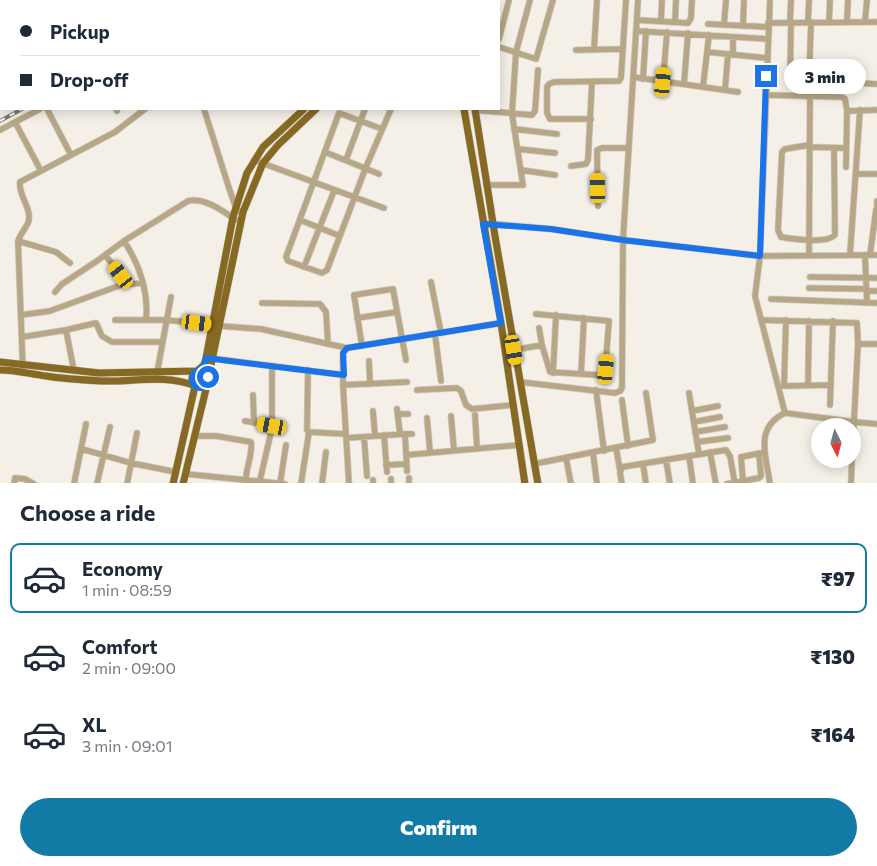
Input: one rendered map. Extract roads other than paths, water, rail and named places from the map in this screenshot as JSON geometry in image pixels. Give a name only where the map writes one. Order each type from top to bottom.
[{"type":"main road","points":[[183,483],[208,382],[210,358],[233,218],[247,173],[263,147],[303,110]]},
{"type":"main road","points":[[216,326],[242,213],[263,163],[278,145],[315,110]]},
{"type":"main road","points":[[464,110],[501,323],[525,483]]},
{"type":"main road","points":[[475,110],[486,185],[538,483]]},
{"type":"main road","points":[[173,483],[195,386],[191,379],[193,374],[204,366],[210,358]]},
{"type":"main road","points":[[0,362],[47,377],[104,381],[170,380],[202,388],[208,382]]},
{"type":"main road","points":[[0,370],[23,368],[99,373],[197,371],[205,373],[208,382]]},
{"type":"street","points":[[500,35],[509,0]]},
{"type":"street","points":[[486,185],[524,185],[512,114],[516,52],[530,0]]},
{"type":"street","points":[[500,47],[536,59],[553,0]]},
{"type":"street","points":[[594,50],[597,0]]},
{"type":"street","points":[[591,119],[550,118],[547,113],[547,87],[554,82],[619,81],[621,78],[626,0]]},
{"type":"street","points":[[520,382],[615,392],[620,391],[622,388],[623,240],[638,0]]},
{"type":"street","points":[[661,21],[662,0]]},
{"type":"street","points":[[675,22],[676,0]]},
{"type":"street","points":[[637,20],[686,23],[690,21],[692,0]]},
{"type":"street","points":[[724,25],[726,0]]},
{"type":"street","points":[[743,26],[744,0]]},
{"type":"street","points":[[770,0],[760,256],[756,296],[761,320],[781,386],[785,413]]},
{"type":"street","points":[[790,82],[791,0]]},
{"type":"street","points":[[809,0],[809,83]]},
{"type":"street","points":[[829,22],[830,0]]},
{"type":"street","points":[[847,21],[848,0]]},
{"type":"street","points":[[865,21],[867,0]]},
{"type":"street","points":[[708,24],[743,26],[791,22],[877,22]]},
{"type":"street","points":[[636,31],[688,33],[767,40]]},
{"type":"street","points":[[643,79],[646,31]]},
{"type":"street","points":[[663,82],[667,32]]},
{"type":"street","points":[[684,84],[688,33]]},
{"type":"street","points":[[703,87],[709,35]]},
{"type":"street","points":[[725,90],[733,37]]},
{"type":"street","points":[[576,50],[623,49]]},
{"type":"street","points":[[707,52],[767,58]]},
{"type":"street","points":[[482,110],[531,116],[534,114],[538,70]]},
{"type":"street","points":[[633,77],[738,92]]},
{"type":"street","points":[[571,166],[586,164],[588,160],[592,82]]},
{"type":"street","points":[[856,83],[877,84]]},
{"type":"street","points":[[766,95],[842,97],[846,101],[847,111],[846,167]]},
{"type":"street","points":[[808,255],[810,96]]},
{"type":"street","points":[[0,130],[38,110]]},
{"type":"street","points":[[48,110],[71,155]]},
{"type":"street","points":[[23,368],[18,242],[28,223],[28,218],[20,192],[20,182],[115,132],[144,110]]},
{"type":"street","points":[[204,110],[236,208],[242,213]]},
{"type":"street","points":[[346,160],[365,110]]},
{"type":"street","points":[[382,129],[340,113],[286,257],[288,261],[325,273],[366,167],[391,110]]},
{"type":"street","points":[[850,255],[860,110]]},
{"type":"street","points":[[847,111],[877,110]]},
{"type":"street","points":[[15,122],[41,171]]},
{"type":"street","points":[[514,129],[557,134]]},
{"type":"street","points":[[834,148],[835,235],[828,240],[781,237],[778,230],[782,152],[785,149],[809,146],[846,148]]},
{"type":"street","points":[[598,206],[597,150],[602,148],[629,148]]},
{"type":"street","points":[[518,149],[555,153]]},
{"type":"street","points":[[325,152],[366,167],[379,174]]},
{"type":"street","points":[[254,160],[384,208]]},
{"type":"street","points":[[521,170],[555,175]]},
{"type":"street","points":[[856,174],[877,174]]},
{"type":"street","points":[[304,267],[334,191]]},
{"type":"street","points":[[55,292],[62,284],[82,272],[124,241],[188,201],[194,200],[206,203],[240,222]]},
{"type":"street","points":[[867,303],[865,278],[867,255],[877,210],[877,201]]},
{"type":"street","points":[[300,220],[340,236]]},
{"type":"street","points":[[483,224],[551,229],[623,240],[760,256],[877,255]]},
{"type":"street","points":[[124,241],[136,260],[143,283],[147,304],[146,320]]},
{"type":"street","points":[[18,242],[56,252],[70,263]]},
{"type":"street","points":[[105,255],[121,275],[125,284]]},
{"type":"street","points":[[810,277],[877,278]]},
{"type":"street","points":[[431,282],[438,333],[441,382]]},
{"type":"street","points":[[21,315],[50,311],[125,284],[143,283]]},
{"type":"street","points":[[809,288],[877,291]]},
{"type":"street","points":[[362,346],[354,296],[393,289],[406,360]]},
{"type":"street","points":[[157,373],[171,297]]},
{"type":"street","points":[[771,299],[877,303]]},
{"type":"street","points":[[262,303],[320,304],[326,312],[328,344]]},
{"type":"street","points":[[357,318],[397,312]]},
{"type":"street","points":[[536,314],[607,320],[610,325],[605,372],[597,375],[552,372],[548,369],[539,328]]},
{"type":"street","points":[[552,372],[556,315]]},
{"type":"street","points":[[581,374],[584,318]]},
{"type":"street","points":[[115,320],[167,320],[261,329],[347,348],[501,323]]},
{"type":"street","points":[[761,320],[857,323],[855,418]]},
{"type":"street","points":[[781,386],[786,320]]},
{"type":"street","points":[[808,385],[809,321]]},
{"type":"street","points":[[830,405],[833,321]]},
{"type":"street","points":[[22,337],[96,323],[100,333],[112,342],[162,342]]},
{"type":"street","points":[[66,330],[74,371]]},
{"type":"street","points":[[858,344],[877,344]]},
{"type":"street","points":[[514,350],[542,345]]},
{"type":"street","points":[[347,348],[343,353],[343,385],[349,483]]},
{"type":"street","points":[[210,358],[344,375]]},
{"type":"street","points":[[369,361],[370,384]]},
{"type":"street","points":[[261,481],[272,426],[272,366]]},
{"type":"street","points":[[301,483],[309,432],[307,428],[308,370]]},
{"type":"street","points":[[343,385],[407,382]]},
{"type":"street","points":[[781,386],[830,385]]},
{"type":"street","points":[[417,390],[457,388],[461,391],[466,405],[472,408],[512,405]]},
{"type":"street","points":[[596,390],[604,451]]},
{"type":"street","points":[[534,464],[653,440],[646,393]]},
{"type":"street","points":[[689,393],[699,454]]},
{"type":"street","points":[[254,395],[254,423]]},
{"type":"street","points":[[622,400],[628,446]]},
{"type":"street","points":[[692,411],[718,406]]},
{"type":"street","points":[[373,410],[375,436]]},
{"type":"street","points":[[408,414],[398,411],[408,478]]},
{"type":"street","points":[[620,470],[622,467],[726,450],[729,452],[735,483],[754,481],[761,476],[763,440],[767,428],[775,418],[785,413],[824,418]]},
{"type":"street","points":[[475,415],[478,448]]},
{"type":"street","points":[[451,416],[454,450]]},
{"type":"street","points":[[694,422],[720,417]]},
{"type":"street","points":[[427,418],[430,452]]},
{"type":"street","points":[[245,421],[272,426]]},
{"type":"street","points":[[861,423],[877,424]]},
{"type":"street","points":[[74,483],[86,424]]},
{"type":"street","points":[[98,483],[110,427]]},
{"type":"street","points":[[695,432],[725,427]]},
{"type":"street","points":[[309,432],[364,437],[412,434]]},
{"type":"street","points":[[127,483],[137,433]]},
{"type":"street","points":[[195,436],[216,436],[251,442],[252,449],[246,470],[246,479]]},
{"type":"street","points":[[384,436],[386,469],[406,464]]},
{"type":"street","points":[[364,437],[366,476]]},
{"type":"street","points":[[697,442],[728,438]]},
{"type":"street","points":[[186,474],[215,480],[237,481],[246,479],[280,483],[286,445]]},
{"type":"street","points":[[406,455],[518,445]]},
{"type":"street","points":[[616,448],[622,483]]},
{"type":"street","points":[[82,449],[131,463],[176,472]]},
{"type":"street","points":[[322,483],[326,452]]},
{"type":"street","points":[[710,452],[716,483]]},
{"type":"street","points":[[593,453],[598,483]]},
{"type":"street","points":[[743,481],[741,457],[762,453]]},
{"type":"street","points":[[762,453],[770,483]]},
{"type":"street","points":[[689,456],[693,483]]},
{"type":"street","points":[[566,458],[571,483]]},
{"type":"street","points":[[666,460],[670,483]]},
{"type":"street","points":[[643,464],[646,483]]},
{"type":"street","points":[[851,483],[852,468]]},
{"type":"street","points":[[14,483],[15,478],[25,479],[32,483]]},
{"type":"railway","points":[[0,121],[20,110]]}]
